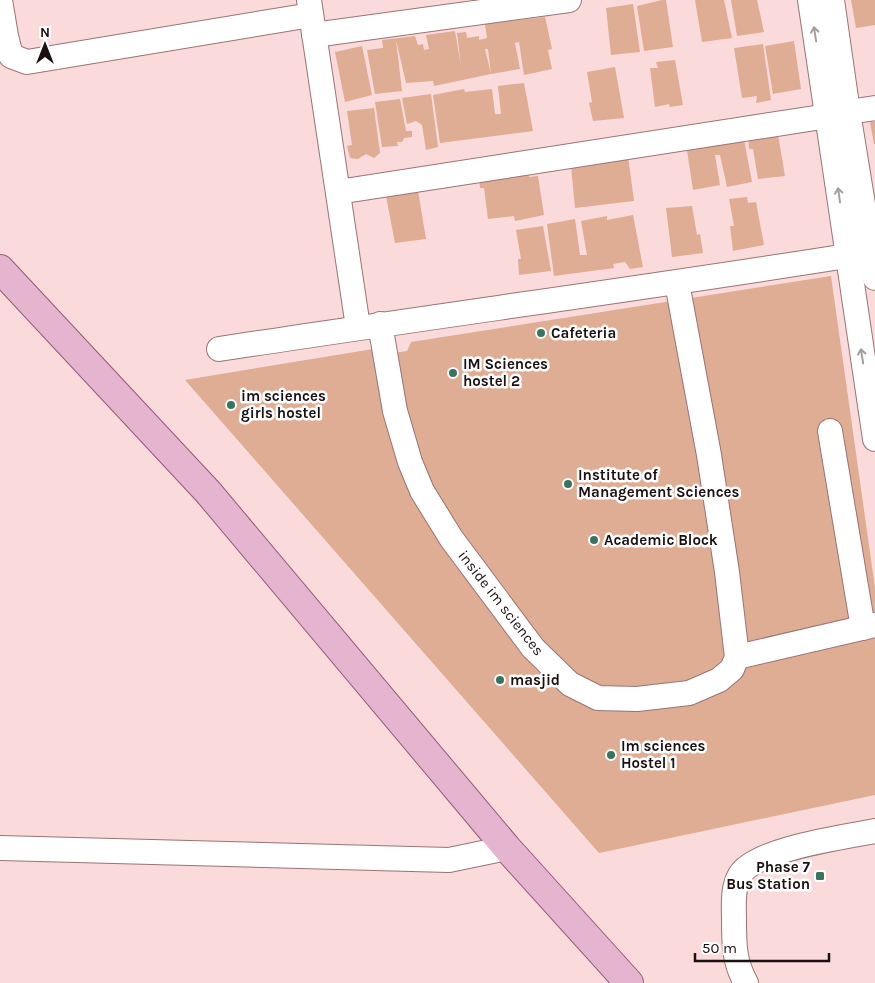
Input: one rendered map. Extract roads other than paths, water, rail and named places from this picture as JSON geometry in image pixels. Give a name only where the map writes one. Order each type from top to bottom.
[{"type":"main road","points":[[0,269],[208,492],[507,848],[629,983]]},
{"type":"street","points":[[0,0],[11,56],[28,62],[312,17],[569,0]]},
{"type":"street","points":[[810,0],[830,64],[838,114],[873,251],[875,278]]},
{"type":"street","points":[[830,64],[832,0]]},
{"type":"street","name":"inside im sciences","points":[[312,17],[338,192],[369,326],[410,462],[422,491],[450,538],[533,648],[570,684],[598,698],[637,699],[689,693],[719,680],[732,669],[737,658]]},
{"type":"street","points":[[338,192],[875,108]]},
{"type":"street","points":[[838,114],[847,256],[865,308],[875,439]]},
{"type":"street","points":[[219,348],[677,283],[847,256]]},
{"type":"street","points":[[677,283],[710,464],[727,572],[737,658],[869,627],[830,431]]},
{"type":"street","points":[[746,983],[739,970],[734,945],[734,892],[740,875],[754,862],[786,849],[875,831]]},
{"type":"street","points":[[0,848],[449,860],[507,848]]},
{"type":"place","name":"Cafeteria","points":[[541,333]]},
{"type":"place","name":"IM Sciences hostel 2","points":[[453,373]]},
{"type":"place","name":"im sciences girls hostel","points":[[231,405]]},
{"type":"place","name":"Institute of Management Sciences","points":[[568,484]]},
{"type":"place","name":"Academic Block","points":[[594,540]]},
{"type":"place","name":"masjid","points":[[500,680]]},
{"type":"place","name":"Im sciences Hostel 1","points":[[611,755]]},
{"type":"place","name":"Phase 7 Bus Station","points":[[820,876]]}]
